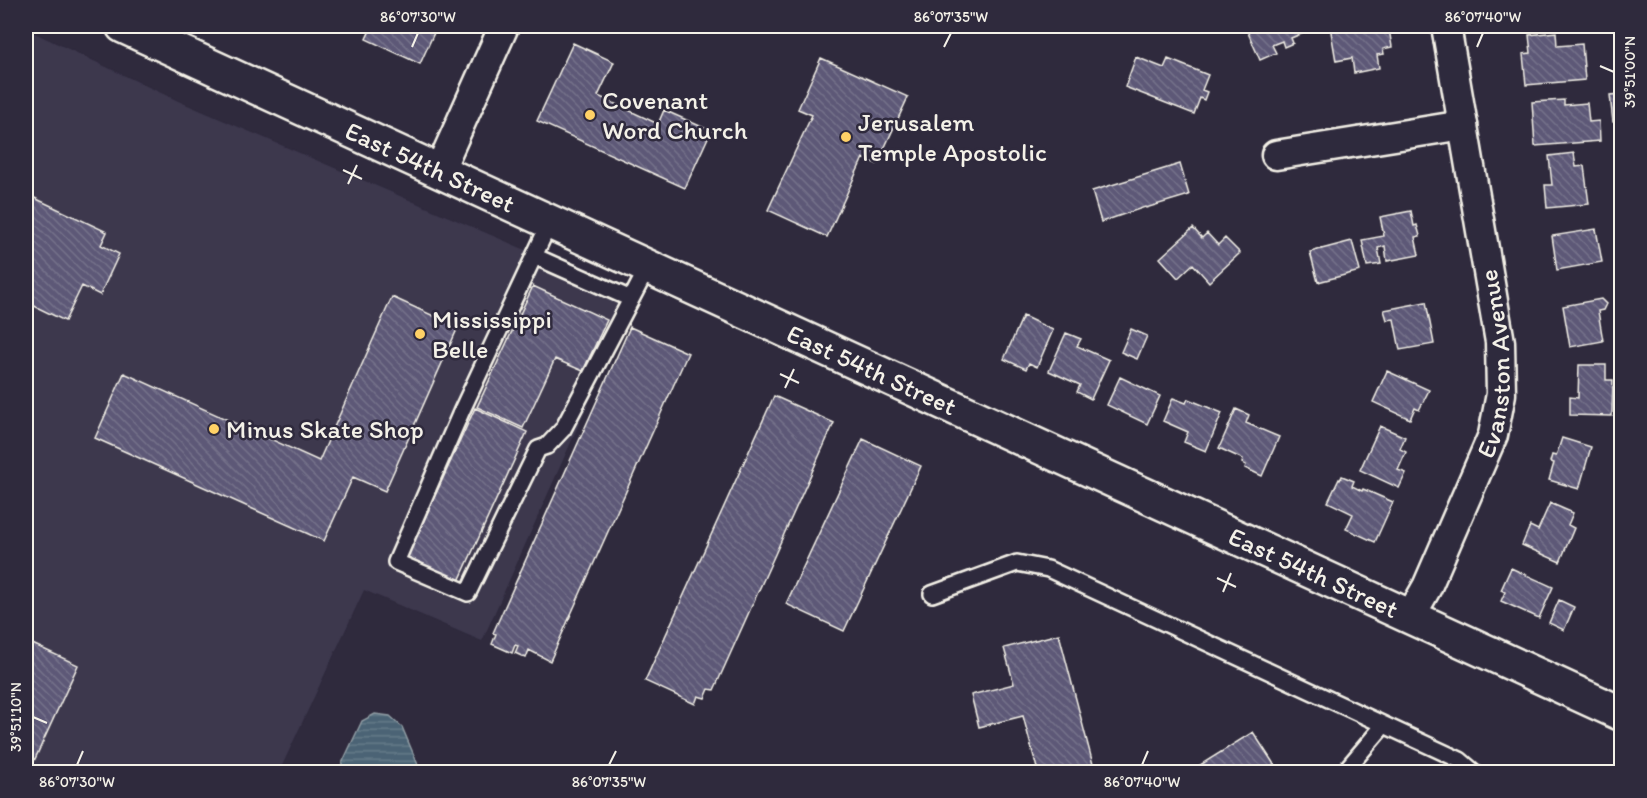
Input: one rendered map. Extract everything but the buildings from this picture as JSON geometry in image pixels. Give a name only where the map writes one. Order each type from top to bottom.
[{"type":"street","name":"East 54th Street","points":[[123,26],[1622,714]]},
{"type":"street","points":[[439,171],[504,26]]},
{"type":"street","name":"Evanston Avenue","points":[[1410,617],[1427,587],[1493,435],[1502,394],[1500,342],[1446,26]]},
{"type":"street","points":[[1276,155],[1462,125]]},
{"type":"lane","points":[[550,222],[462,410],[396,562],[468,593],[538,449],[547,446],[563,429],[648,267]]},
{"type":"lane","points":[[534,256],[631,299]]},
{"type":"lane","points":[[932,594],[1017,564],[1048,569],[1460,760],[1474,772]]},
{"type":"lane","points":[[1344,772],[1384,725]]},
{"type":"shaded area","points":[[26,29],[178,101],[626,293],[631,308],[482,641],[364,590],[279,772],[26,772]]},
{"type":"water","points":[[375,714],[390,716],[402,727],[421,772],[338,772],[362,721]]},
{"type":"place","name":"Covenant Word Church","points":[[590,115]]},
{"type":"place","name":"Jerusalem Temple Apostolic","points":[[846,137]]},
{"type":"place","name":"Mississippi Belle","points":[[420,334]]},
{"type":"place","name":"Minus Skate Shop","points":[[214,429]]}]
